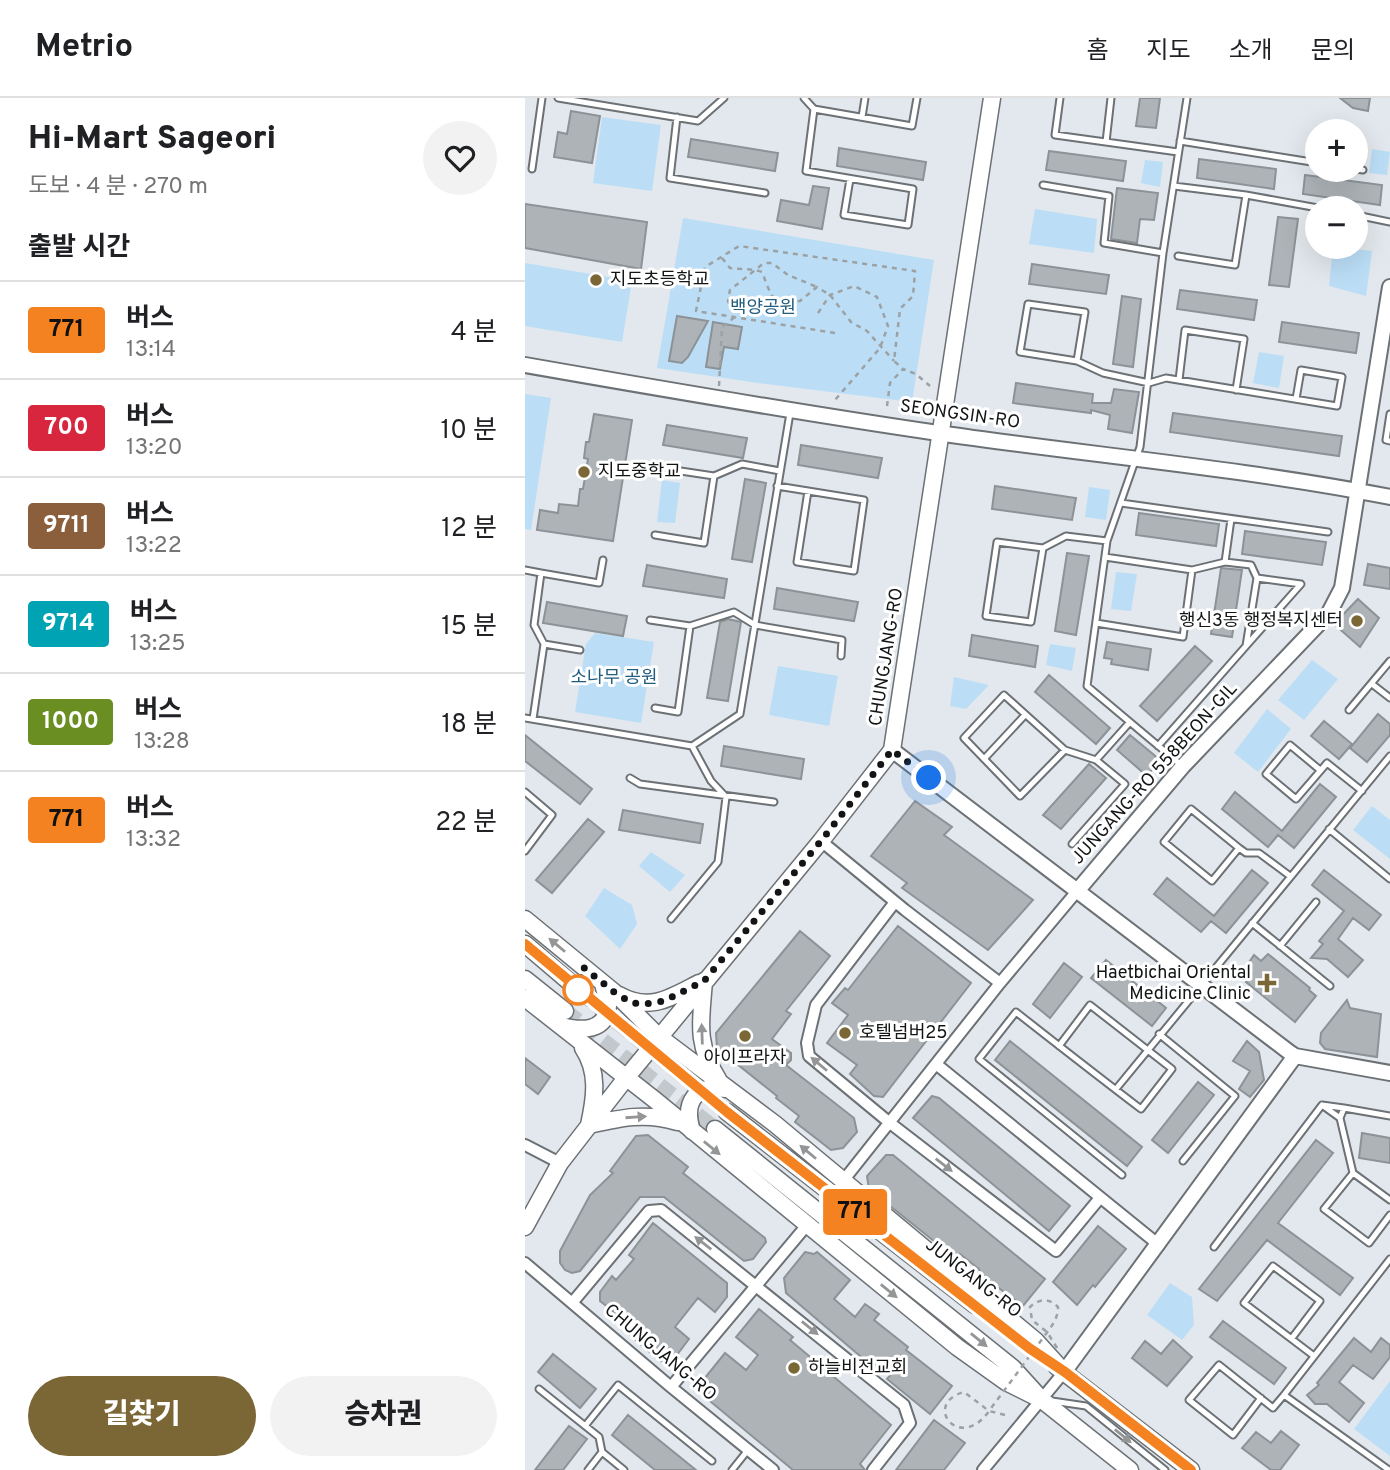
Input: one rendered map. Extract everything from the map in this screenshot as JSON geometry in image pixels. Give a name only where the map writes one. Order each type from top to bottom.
[{"type":"main road","name":"CHUNGJANG-RO","points":[[525,1227],[560,1163],[589,1125],[658,1036],[821,841],[892,750],[992,98]]},
{"type":"main road","points":[[525,919],[608,988],[658,1036],[775,1124],[1036,1342],[1065,1372]]},
{"type":"main road","points":[[525,944],[580,991]]},
{"type":"main road","points":[[525,979],[562,1019],[591,1060],[594,1101],[589,1125],[629,1116],[645,1116],[663,1117],[687,1127]]},
{"type":"main road","points":[[608,988],[632,1003],[646,1004],[664,1001],[704,981],[701,1042],[705,1055],[724,1086]]},
{"type":"main road","points":[[525,998],[579,1031],[594,1028],[604,1020],[608,1006],[608,988]]},
{"type":"main road","points":[[577,1040],[957,1347],[1006,1382],[1042,1400]]},
{"type":"main road","points":[[687,1127],[690,1104],[697,1092],[711,1086],[724,1086]]},
{"type":"main road","name":"JUNGANG-RO","points":[[727,1112],[1029,1348],[1065,1372],[1191,1470]]},
{"type":"main road","points":[[715,1129],[1013,1368],[1042,1400],[1130,1470]]},
{"type":"street","name":"JUNGANG-RO 558BEON-GIL","points":[[843,1181],[1000,984],[1183,766],[1329,613],[1342,588],[1390,287]]},
{"type":"street","name":"SEONGSIN-RO","points":[[525,365],[941,433],[1390,497]]},
{"type":"street","points":[[892,750],[1295,1056],[1390,1073]]},
{"type":"street","points":[[821,841],[1000,984]]},
{"type":"street","points":[[895,902],[816,1005],[807,1043],[809,1056],[890,1123],[1056,1251],[1099,1199]]},
{"type":"street","points":[[983,1470],[1065,1372],[1295,1056]]},
{"type":"street","points":[[936,1064],[1159,1245]]},
{"type":"street","points":[[525,1144],[560,1163]]},
{"type":"street","points":[[572,1303],[649,1211],[661,1210],[904,1405],[910,1423],[873,1470]]},
{"type":"street","points":[[671,1387],[807,1225]]},
{"type":"street","name":"CHUNGJANG-RO","points":[[525,1263],[773,1470]]},
{"type":"lane","points":[[532,169],[542,98]]},
{"type":"lane","points":[[558,98],[698,121],[724,98]]},
{"type":"lane","points":[[804,98],[814,109],[912,126],[917,98]]},
{"type":"lane","points":[[862,117],[865,98]]},
{"type":"lane","points":[[1060,98],[1055,135],[1178,152]]},
{"type":"lane","points":[[1105,142],[1111,98]]},
{"type":"lane","points":[[1183,766],[1087,686],[1107,541],[1138,459],[1163,253],[1187,98]]},
{"type":"lane","points":[[814,109],[806,171],[913,190],[908,225],[844,215],[850,179]]},
{"type":"lane","points":[[677,117],[670,178],[765,193]]},
{"type":"lane","points":[[1180,141],[1305,161]]},
{"type":"lane","points":[[1043,185],[1109,196],[1104,243],[1163,253]]},
{"type":"lane","points":[[1174,186],[1305,206]]},
{"type":"lane","points":[[1178,256],[1235,265],[1246,195]]},
{"type":"lane","points":[[1368,217],[1390,222]]},
{"type":"lane","points":[[1077,362],[1085,312],[1028,304],[1020,352],[1077,362],[1103,373],[1149,383],[1166,378],[1337,406],[1342,377],[1301,370],[1296,399]]},
{"type":"lane","points":[[1178,380],[1185,330],[1244,339],[1236,390]]},
{"type":"lane","points":[[525,718],[692,746],[740,715],[791,410]]},
{"type":"lane","points":[[1390,414],[1386,440],[1390,441]]},
{"type":"lane","points":[[674,470],[714,476],[742,464],[780,471]]},
{"type":"lane","points":[[655,535],[704,543],[714,476]]},
{"type":"lane","points":[[777,486],[864,500],[854,571],[797,562],[808,492]]},
{"type":"lane","points":[[1121,503],[1328,533]]},
{"type":"lane","points":[[1225,562],[1231,519]]},
{"type":"lane","points":[[1043,548],[1031,622],[986,616],[997,542],[1043,548],[1066,536],[1107,541]]},
{"type":"lane","points":[[1105,557],[1192,570],[1225,562],[1251,565],[1257,578],[1246,646]]},
{"type":"lane","points":[[525,570],[599,583],[603,560]]},
{"type":"lane","points":[[1096,623],[1183,637],[1192,570]]},
{"type":"lane","points":[[533,719],[544,644],[534,625],[541,573]]},
{"type":"lane","points":[[1158,746],[1301,584],[1257,578]]},
{"type":"lane","points":[[650,620],[690,626],[734,612],[755,625],[842,640],[841,656]]},
{"type":"lane","points":[[655,708],[678,712],[690,626]]},
{"type":"lane","points":[[544,644],[580,650]]},
{"type":"lane","points":[[1349,710],[1390,662]]},
{"type":"lane","points":[[1372,684],[1390,698]]},
{"type":"lane","points":[[1065,750],[1020,796],[964,738],[1004,695],[1065,750],[1096,760],[1125,784],[1072,844]]},
{"type":"lane","points":[[984,760],[1025,715]]},
{"type":"lane","points":[[1096,760],[1130,722]]},
{"type":"lane","points":[[1321,770],[1290,745],[1266,774],[1296,799],[1321,770],[1327,763],[1361,791]]},
{"type":"lane","points":[[671,919],[717,862],[726,797],[711,780],[692,746]]},
{"type":"lane","points":[[1116,1089],[1390,756]]},
{"type":"lane","points":[[631,778],[640,784],[774,802]]},
{"type":"lane","points":[[525,792],[552,815],[525,851]]},
{"type":"lane","points":[[1239,848],[1212,881],[1164,842],[1191,809],[1246,853],[1259,853],[1290,876]]},
{"type":"lane","points":[[1329,829],[1390,879]]},
{"type":"lane","points":[[1280,946],[1316,902]]},
{"type":"lane","points":[[1252,923],[1330,986]]},
{"type":"lane","points":[[1059,1046],[1090,1005],[1171,1069],[1141,1109],[1059,1046],[1016,1012],[979,1059],[1122,1175]]},
{"type":"lane","points":[[1159,1034],[1235,1096],[1183,1161]]},
{"type":"lane","points":[[1322,1105],[1390,1116]]},
{"type":"lane","points":[[1322,1105],[1340,1118]]},
{"type":"lane","points":[[1214,1247],[1322,1105]]},
{"type":"lane","points":[[1344,1108],[1340,1118],[1353,1173],[1390,1200]]},
{"type":"lane","points":[[1353,1173],[1324,1209],[1369,1243],[1390,1215]]},
{"type":"lane","points":[[1261,1398],[1233,1435],[1189,1400],[1219,1365],[1261,1398],[1273,1408],[1390,1259]]},
{"type":"lane","points":[[1291,1338],[1320,1301],[1273,1266],[1244,1303],[1314,1356]]},
{"type":"lane","points":[[585,1426],[618,1385],[712,1461]]},
{"type":"lane","points":[[538,1389],[599,1437],[602,1452],[624,1470]]},
{"type":"lane","points":[[1284,1395],[1389,1470]]},
{"type":"lane","points":[[1042,1400],[1086,1406],[1165,1470]]},
{"type":"lane","points":[[732,1470],[748,1450]]},
{"type":"lane","points":[[588,1470],[602,1452]]},
{"type":"path","points":[[835,333],[696,310],[705,267],[739,246],[915,271],[913,296],[900,309],[894,362]]},
{"type":"path","points":[[722,257],[730,268],[762,272],[771,295],[782,304],[800,301],[817,287]]},
{"type":"path","points":[[735,317],[728,301],[730,290],[764,263],[772,264],[788,275],[830,295],[851,322],[867,331],[894,362],[916,374],[930,386]]},
{"type":"path","points":[[818,313],[830,295],[854,286],[877,297],[888,326],[880,348],[835,400]]},
{"type":"path","points":[[719,386],[722,327],[735,317]]},
{"type":"path","points":[[887,406],[890,383],[903,369]]},
{"type":"path","points":[[1005,1415],[989,1411],[964,1392],[952,1396],[945,1404],[944,1412],[953,1425],[961,1429],[971,1428],[982,1421],[989,1411],[1047,1332],[1058,1317],[1059,1307],[1047,1300],[1034,1303],[1029,1312],[1032,1320],[1047,1332],[1059,1351]]},
{"type":"green space","points":[[602,117],[661,125],[652,191],[593,183]]},
{"type":"green space","points":[[1372,149],[1390,152],[1387,175],[1369,173]]},
{"type":"green space","points":[[1145,160],[1163,162],[1160,187],[1141,183]]},
{"type":"green space","points":[[1035,209],[1097,219],[1094,253],[1029,244]]},
{"type":"green space","name":"백양공원","points":[[683,218],[934,260],[912,402],[657,368]]},
{"type":"green space","points":[[1368,251],[1372,251],[1366,296],[1329,286],[1332,259],[1368,259]]},
{"type":"green space","points":[[525,263],[632,281],[622,342],[525,326]]},
{"type":"green space","points":[[1259,352],[1284,356],[1279,388],[1253,383]]},
{"type":"green space","points":[[525,394],[551,398],[531,530],[525,529]]},
{"type":"green space","points":[[662,480],[680,483],[675,523],[657,522]]},
{"type":"green space","points":[[1089,487],[1110,490],[1106,520],[1085,517]]},
{"type":"green space","points":[[1116,572],[1137,574],[1131,611],[1111,609]]},
{"type":"green space","name":"소나무 공원","points":[[595,633],[654,642],[641,723],[575,712],[586,644]]},
{"type":"green space","points":[[1050,644],[1076,648],[1072,671],[1046,665]]},
{"type":"green space","points":[[1312,660],[1338,679],[1304,720],[1278,700]]},
{"type":"green space","points":[[778,666],[838,676],[829,726],[769,715]]},
{"type":"green space","points":[[954,677],[989,685],[966,709],[950,706]]},
{"type":"green space","points":[[1267,709],[1291,729],[1258,772],[1234,753]]},
{"type":"green space","points":[[1372,806],[1390,820],[1390,859],[1353,830]]},
{"type":"green space","points":[[651,852],[685,875],[670,892],[639,866]]},
{"type":"green space","points":[[604,888],[632,905],[637,924],[620,949],[585,916]]},
{"type":"green space","points":[[1170,1283],[1192,1297],[1194,1325],[1182,1340],[1147,1315]]},
{"type":"green space","points":[[1390,1381],[1390,1456],[1354,1429]]},
{"type":"building","points":[[1140,98],[1160,98],[1156,128],[1136,126]]},
{"type":"building","points":[[1340,98],[1370,98],[1368,111],[1353,108]]},
{"type":"building","points":[[571,111],[600,116],[592,163],[554,157],[558,132],[567,134]]},
{"type":"building","points":[[691,139],[778,153],[775,171],[688,157]]},
{"type":"building","points":[[839,148],[926,162],[923,180],[837,166]]},
{"type":"building","points":[[1049,151],[1126,161],[1123,181],[1046,170]]},
{"type":"building","points":[[1199,159],[1276,169],[1274,189],[1197,178]]},
{"type":"building","points":[[1305,175],[1305,182],[1382,185],[1380,205],[1368,203],[1368,196],[1303,194]]},
{"type":"building","points":[[813,186],[829,188],[822,229],[777,221],[781,200],[809,205]]},
{"type":"building","points":[[1117,188],[1158,193],[1154,220],[1140,219],[1137,243],[1111,239]]},
{"type":"building","points":[[525,204],[647,222],[641,269],[525,248]]},
{"type":"building","points":[[1278,217],[1298,219],[1289,287],[1269,285]]},
{"type":"building","points":[[1032,264],[1109,275],[1106,294],[1029,284]]},
{"type":"building","points":[[1180,290],[1257,300],[1254,320],[1177,309]]},
{"type":"building","points":[[1122,296],[1141,299],[1133,367],[1113,364]]},
{"type":"building","points":[[677,316],[708,321],[682,363],[669,361]]},
{"type":"building","points":[[713,322],[742,327],[738,349],[724,347],[720,369],[706,367]]},
{"type":"building","points":[[1282,322],[1359,333],[1356,353],[1279,342]]},
{"type":"building","points":[[1016,383],[1093,394],[1092,403],[1111,403],[1114,389],[1139,392],[1132,433],[1108,429],[1110,415],[1091,410],[1091,413],[1013,403]]},
{"type":"building","points":[[1173,413],[1342,436],[1339,456],[1170,432]]},
{"type":"building","points":[[594,414],[632,420],[613,541],[537,530],[540,510],[558,513],[559,504],[578,506],[588,459],[584,458],[586,442],[589,442]]},
{"type":"building","points":[[667,425],[747,438],[743,458],[663,445]]},
{"type":"building","points":[[801,445],[882,458],[878,478],[798,465]]},
{"type":"building","points":[[745,479],[766,483],[752,562],[732,559]]},
{"type":"building","points":[[995,486],[1076,498],[1072,520],[992,509]]},
{"type":"building","points":[[1139,513],[1219,524],[1216,546],[1136,535]]},
{"type":"building","points":[[1245,531],[1326,542],[1322,565],[1242,554]]},
{"type":"building","points":[[1067,553],[1089,556],[1076,635],[1055,631]]},
{"type":"building","points":[[1368,564],[1390,568],[1390,589],[1364,585]]},
{"type":"building","points":[[647,565],[727,579],[724,598],[643,586]]},
{"type":"building","points":[[1221,568],[1242,570],[1232,637],[1211,634]]},
{"type":"building","points":[[777,588],[858,602],[854,621],[774,609]]},
{"type":"building","name":"행신3동 행정복지센터","points":[[1358,599],[1379,618],[1360,647],[1334,624]]},
{"type":"building","points":[[547,602],[627,616],[623,636],[543,623]]},
{"type":"building","points":[[728,619],[741,622],[728,701],[707,698],[720,622]]},
{"type":"building","points":[[972,635],[1038,646],[1035,667],[969,656]]},
{"type":"building","points":[[1107,642],[1151,649],[1148,670],[1111,664],[1112,659],[1104,658]]},
{"type":"building","points":[[1195,646],[1212,661],[1157,721],[1140,706]]},
{"type":"building","points":[[1049,675],[1110,728],[1096,744],[1035,692]]},
{"type":"building","points":[[1378,714],[1390,724],[1390,735],[1367,762],[1350,748]]},
{"type":"building","points":[[1324,721],[1352,744],[1339,759],[1311,736]]},
{"type":"building","points":[[525,735],[592,789],[580,804],[525,761]]},
{"type":"building","points":[[1130,735],[1160,760],[1147,776],[1117,750]]},
{"type":"building","points":[[724,746],[804,759],[801,779],[721,766]]},
{"type":"building","points":[[1089,764],[1106,778],[1061,829],[1043,815]]},
{"type":"building","points":[[1320,784],[1336,797],[1294,848],[1278,835],[1268,847],[1222,809],[1235,792],[1282,831]]},
{"type":"building","points":[[915,801],[952,827],[944,835],[1033,900],[988,950],[902,888],[907,883],[871,856]]},
{"type":"building","points":[[623,810],[703,824],[700,843],[619,830]]},
{"type":"building","points":[[588,819],[604,832],[552,893],[536,880]]},
{"type":"building","points":[[1252,870],[1268,883],[1226,933],[1211,921],[1201,932],[1154,894],[1167,878],[1214,916]]},
{"type":"building","points":[[1324,870],[1381,915],[1369,930],[1353,918],[1338,939],[1363,960],[1348,977],[1327,959],[1311,958],[1323,944],[1319,941],[1344,911],[1312,885]]},
{"type":"building","points":[[898,926],[971,983],[883,1097],[874,1096],[850,1074],[857,1065],[827,1043],[848,1015],[832,1003],[845,988],[848,990]]},
{"type":"building","points":[[800,931],[830,956],[786,1011],[791,1014],[772,1039],[791,1053],[791,1060],[786,1065],[854,1118],[857,1132],[843,1148],[831,1150],[795,1122],[799,1116],[717,1048],[716,1033]]},
{"type":"building","points":[[1268,954],[1316,996],[1295,1022],[1246,982],[1252,974],[1245,968],[1254,955],[1261,961]]},
{"type":"building","points":[[1106,960],[1166,1008],[1152,1026],[1091,978]]},
{"type":"building","points":[[1064,963],[1082,977],[1050,1018],[1033,1004]]},
{"type":"building","points":[[1347,1000],[1350,1008],[1381,1014],[1377,1057],[1325,1049],[1320,1043],[1321,1033]]},
{"type":"building","points":[[1010,1041],[1142,1147],[1127,1166],[995,1060]]},
{"type":"building","points":[[1247,1041],[1259,1052],[1264,1080],[1250,1097],[1239,1089],[1250,1071],[1233,1061]]},
{"type":"building","points":[[525,1058],[550,1077],[538,1094],[525,1084]]},
{"type":"building","points":[[1198,1082],[1214,1095],[1168,1153],[1152,1140]]},
{"type":"building","points":[[932,1096],[939,1098],[1070,1206],[1049,1231],[913,1118]]},
{"type":"building","points":[[1362,1133],[1390,1138],[1390,1163],[1359,1158]]},
{"type":"building","points":[[648,1135],[688,1167],[683,1173],[765,1238],[766,1242],[753,1259],[744,1261],[664,1197],[640,1197],[580,1271],[572,1273],[565,1270],[560,1263],[560,1251],[590,1195],[613,1173],[610,1171],[636,1136]]},
{"type":"building","points":[[1316,1140],[1333,1153],[1278,1223],[1353,1278],[1340,1295],[1267,1240],[1217,1301],[1199,1289]]},
{"type":"building","points":[[886,1155],[893,1155],[1045,1279],[1023,1306],[981,1275],[979,1269],[960,1254],[958,1256],[942,1244],[940,1246],[869,1189],[867,1176]]},
{"type":"building","points":[[653,1223],[727,1283],[727,1297],[715,1312],[698,1298],[675,1327],[689,1339],[673,1360],[660,1361],[630,1335],[619,1316],[600,1301],[600,1292],[612,1276],[616,1280],[634,1259],[629,1255]]},
{"type":"building","points":[[1098,1226],[1126,1249],[1077,1305],[1053,1282]]},
{"type":"building","points":[[805,1252],[817,1252],[850,1280],[834,1299],[855,1317],[865,1304],[879,1314],[874,1320],[908,1347],[906,1350],[952,1386],[930,1414],[887,1379],[894,1371],[879,1359],[873,1367],[786,1293],[784,1278]]},
{"type":"building","points":[[759,1309],[793,1337],[790,1340],[891,1425],[860,1464],[865,1470],[793,1470],[705,1397],[700,1384],[725,1353],[746,1370],[758,1355],[736,1337]]},
{"type":"building","points":[[1223,1321],[1286,1368],[1274,1384],[1210,1337]]},
{"type":"building","points":[[1354,1338],[1371,1352],[1381,1338],[1390,1345],[1390,1357],[1373,1379],[1353,1365],[1339,1382],[1364,1403],[1349,1422],[1327,1404],[1315,1404],[1307,1395],[1319,1385],[1317,1383]]},
{"type":"building","points":[[1173,1340],[1192,1357],[1167,1386],[1132,1358],[1145,1341],[1161,1354]]},
{"type":"building","points":[[553,1354],[596,1389],[580,1408],[538,1372]]},
{"type":"building","points":[[628,1415],[696,1470],[655,1470],[612,1435]]},
{"type":"building","points":[[934,1420],[965,1443],[944,1470],[896,1470]]},
{"type":"building","points":[[569,1426],[587,1439],[563,1470],[535,1470]]},
{"type":"building","points":[[1281,1431],[1299,1445],[1280,1470],[1271,1470],[1242,1448],[1256,1432],[1271,1443]]},
{"type":"tunnel","points":[[580,991],[727,1112]]},
{"type":"tunnel","points":[[565,1011],[715,1129]]},
{"type":"bus line","name":"771","points":[[525,944],[727,1112],[1029,1348],[1065,1372],[1191,1470]]},
{"type":"place","name":"지도초등학교","points":[[596,280]]},
{"type":"place","name":"지도중학교","points":[[584,472]]},
{"type":"place","name":"행신3동 행정복지센터","points":[[1357,621]]},
{"type":"place","name":"Haetbichai Oriental Medicine Clinic","points":[[1267,983]]},
{"type":"place","name":"호텔넘버25","points":[[845,1033]]},
{"type":"place","name":"아이프라자","points":[[745,1036]]},
{"type":"place","name":"하늘비전교회","points":[[794,1368]]},
{"type":"route","points":[[578,990],[583,967],[632,1003],[664,1001],[704,981],[821,841],[892,750],[929,778]]}]
